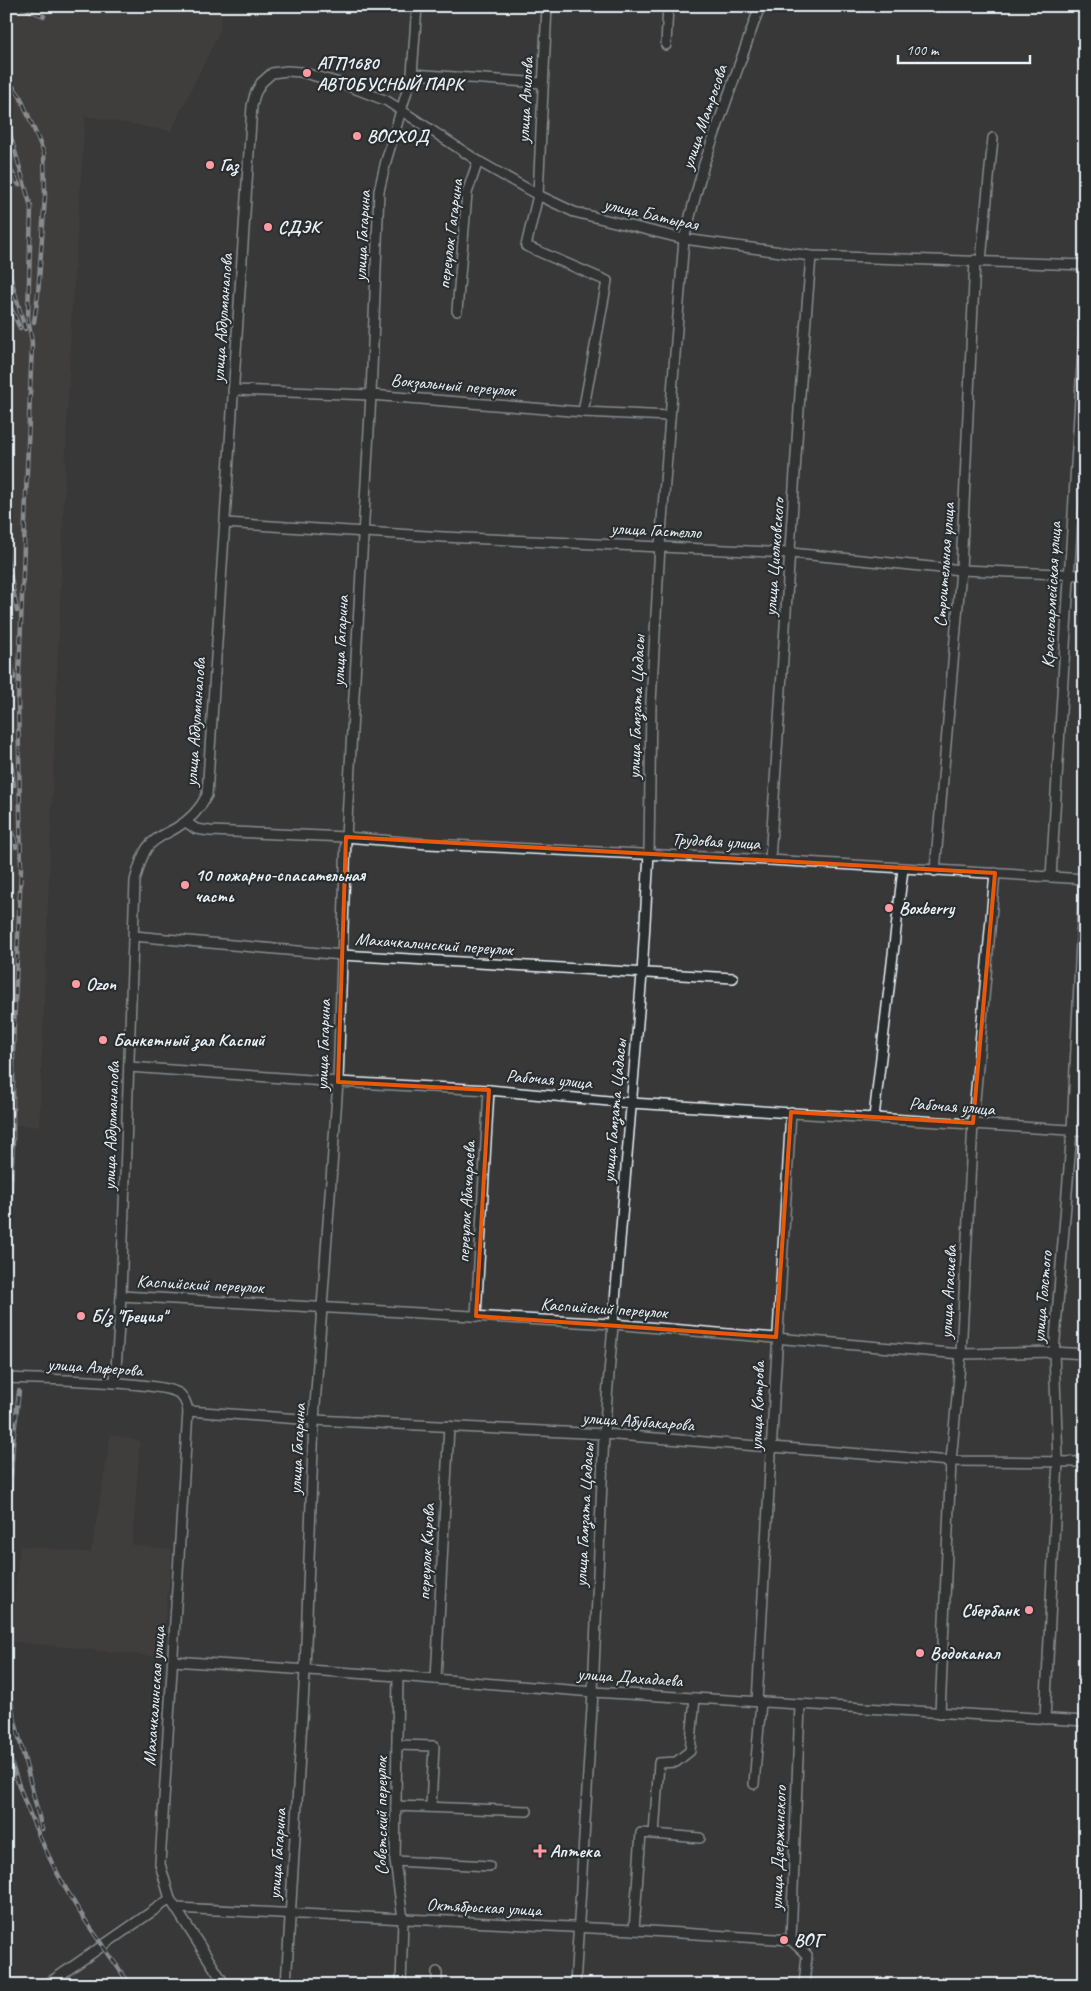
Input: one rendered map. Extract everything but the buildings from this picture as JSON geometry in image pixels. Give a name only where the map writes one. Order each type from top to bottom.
[{"type":"street","name":"улица Гагарина","points":[[286,1985],[305,1671],[314,1420],[338,1082],[346,837],[371,395],[379,191],[412,74],[416,6]]},
{"type":"street","name":"улица Алилова","points":[[547,6],[538,195],[526,246],[606,281],[583,412]]},
{"type":"street","points":[[666,46],[668,6]]},
{"type":"street","name":"улица Матросова","points":[[684,239],[704,164],[760,6]]},
{"type":"street","name":"улица Батырая","points":[[255,94],[261,83],[272,74],[287,71],[301,72],[343,84],[387,101],[478,161],[538,195],[574,212],[684,239],[811,256],[1085,265]]},
{"type":"street","points":[[412,74],[542,83]]},
{"type":"street","name":"улица Абдулманапова","points":[[115,1383],[121,1296],[135,881],[147,848],[158,837],[186,822],[202,806],[207,795],[252,106],[255,94]]},
{"type":"street","name":"Строительная улица","points":[[935,871],[961,570],[978,260],[993,138]]},
{"type":"street","name":"переулок Гагарина","points":[[457,311],[467,193],[478,161]]},
{"type":"street","name":"улица Гамзата Цадасы","points":[[575,1985],[592,1692],[604,1434],[642,974],[649,854],[651,702],[660,546],[684,239]]},
{"type":"street","name":"улица Циолковского","points":[[770,860],[800,394],[811,256]]},
{"type":"street","name":"Красноармейская улица","points":[[1051,877],[1085,316]]},
{"type":"street","name":"Вокзальный переулок","points":[[233,390],[371,395],[583,412],[670,416]]},
{"type":"street","name":"улица Гастелло","points":[[225,523],[362,532],[791,553],[961,570],[1085,575]]},
{"type":"street","name":"Трудовая улица","points":[[186,822],[196,829],[210,831],[346,837],[428,844],[770,860],[1084,879]]},
{"type":"street","points":[[874,1117],[903,869]]},
{"type":"street","name":"улица Агасиева","points":[[940,1714],[950,1460],[961,1354],[973,1124],[995,873]]},
{"type":"street","name":"улица Толстого","points":[[1045,1719],[1058,1461],[1054,1352],[1072,1131],[1084,879]]},
{"type":"street","name":"Махачкалинский переулок","points":[[134,936],[342,955],[733,978]]},
{"type":"street","name":"Рабочая улица","points":[[129,1066],[338,1082],[489,1090],[631,1103],[1085,1131]]},
{"type":"street","name":"переулок Абачараева","points":[[476,1316],[489,1090]]},
{"type":"street","name":"улица Котрова","points":[[754,1784],[776,1337],[791,1112]]},
{"type":"street","name":"Каспийский переулок","points":[[121,1296],[612,1324],[961,1354],[1054,1352],[1085,1354]]},
{"type":"street","name":"улица Алферова","points":[[6,1378],[115,1383],[165,1388],[180,1394]]},
{"type":"street","name":"Махачкалинская улица","points":[[180,1394],[186,1403],[188,1411],[160,1864],[170,1899],[225,1985]]},
{"type":"street","name":"улица Абубакарова","points":[[188,1411],[314,1420],[604,1434],[950,1460],[1085,1462]]},
{"type":"street","name":"переулок Кирова","points":[[436,1679],[449,1426]]},
{"type":"street","name":"улица Дахадаева","points":[[173,1661],[398,1676],[592,1692],[940,1714],[1085,1721]]},
{"type":"street","name":"Советский переулок","points":[[398,1676],[395,1861],[403,1919],[401,1985]]},
{"type":"street","points":[[654,1834],[658,1763],[676,1762],[690,1750],[694,1698]]},
{"type":"street","name":"улица Дзержинского","points":[[791,1940],[800,1705]]},
{"type":"street","points":[[397,1745],[434,1746],[431,1807]]},
{"type":"street","points":[[396,1806],[527,1810]]},
{"type":"street","points":[[634,1930],[641,1832],[700,1838]]},
{"type":"street","points":[[395,1861],[488,1866]]},
{"type":"street","points":[[47,1985],[170,1899]]},
{"type":"street","name":"Октябрьская улица","points":[[176,1908],[634,1930],[791,1940]]},
{"type":"street","points":[[791,1940],[806,1955],[804,1985]]},
{"type":"street","points":[[437,1985],[438,1972]]},
{"type":"highlighted area","points":[[346,837],[995,873],[973,1123],[791,1112],[776,1337],[476,1316],[489,1090],[338,1082]]},
{"type":"shaded area","points":[[6,6],[222,6],[220,30],[171,131],[85,116],[71,320],[39,1126],[6,1124]]},
{"type":"shaded area","points":[[111,1435],[140,1441],[132,1545],[172,1550],[161,1657],[10,1641],[20,1546],[91,1553]]},
{"type":"railway","points":[[19,6],[44,16]]},
{"type":"railway","points":[[6,77],[20,96],[44,153],[45,196],[38,294],[34,322]]},
{"type":"railway","points":[[6,128],[10,134],[31,207],[28,318],[32,343],[18,700],[21,869],[13,1046],[13,1140],[6,1291]]},
{"type":"railway","points":[[6,161],[19,185]]},
{"type":"railway","points":[[6,261],[25,329]]},
{"type":"railway","points":[[6,298],[20,328]]},
{"type":"railway","points":[[6,551],[17,611]]},
{"type":"railway","points":[[6,631],[14,678]]},
{"type":"railway","points":[[6,741],[14,785]]},
{"type":"railway","points":[[6,805],[16,847]]},
{"type":"railway","points":[[6,1021],[10,1002]]},
{"type":"railway","points":[[6,1564],[13,1442],[19,1391]]},
{"type":"railway","points":[[6,1667],[13,1713],[42,1829]]},
{"type":"railway","points":[[6,1745],[19,1787],[54,1867],[76,1906],[130,1985]]},
{"type":"place","name":"АТП1680 АВТОБУСНЫЙ ПАРК","points":[[307,73]]},
{"type":"place","name":"ВОСХОД","points":[[357,136]]},
{"type":"place","name":"Газ","points":[[210,165]]},
{"type":"place","name":"СДЭК","points":[[268,227]]},
{"type":"place","name":"10 пожарно-спасательная часть","points":[[185,885]]},
{"type":"place","name":"Boxberry","points":[[889,908]]},
{"type":"place","name":"Ozon","points":[[76,984]]},
{"type":"place","name":"Банкетный зал Каспий","points":[[103,1040]]},
{"type":"place","name":"Б/з \"Греция\"","points":[[81,1316]]},
{"type":"place","name":"Сбербанк","points":[[1029,1610]]},
{"type":"place","name":"Водоканал","points":[[920,1653]]},
{"type":"place","name":"Аптека","points":[[540,1851]]},
{"type":"place","name":"ВОГ","points":[[784,1940]]}]
